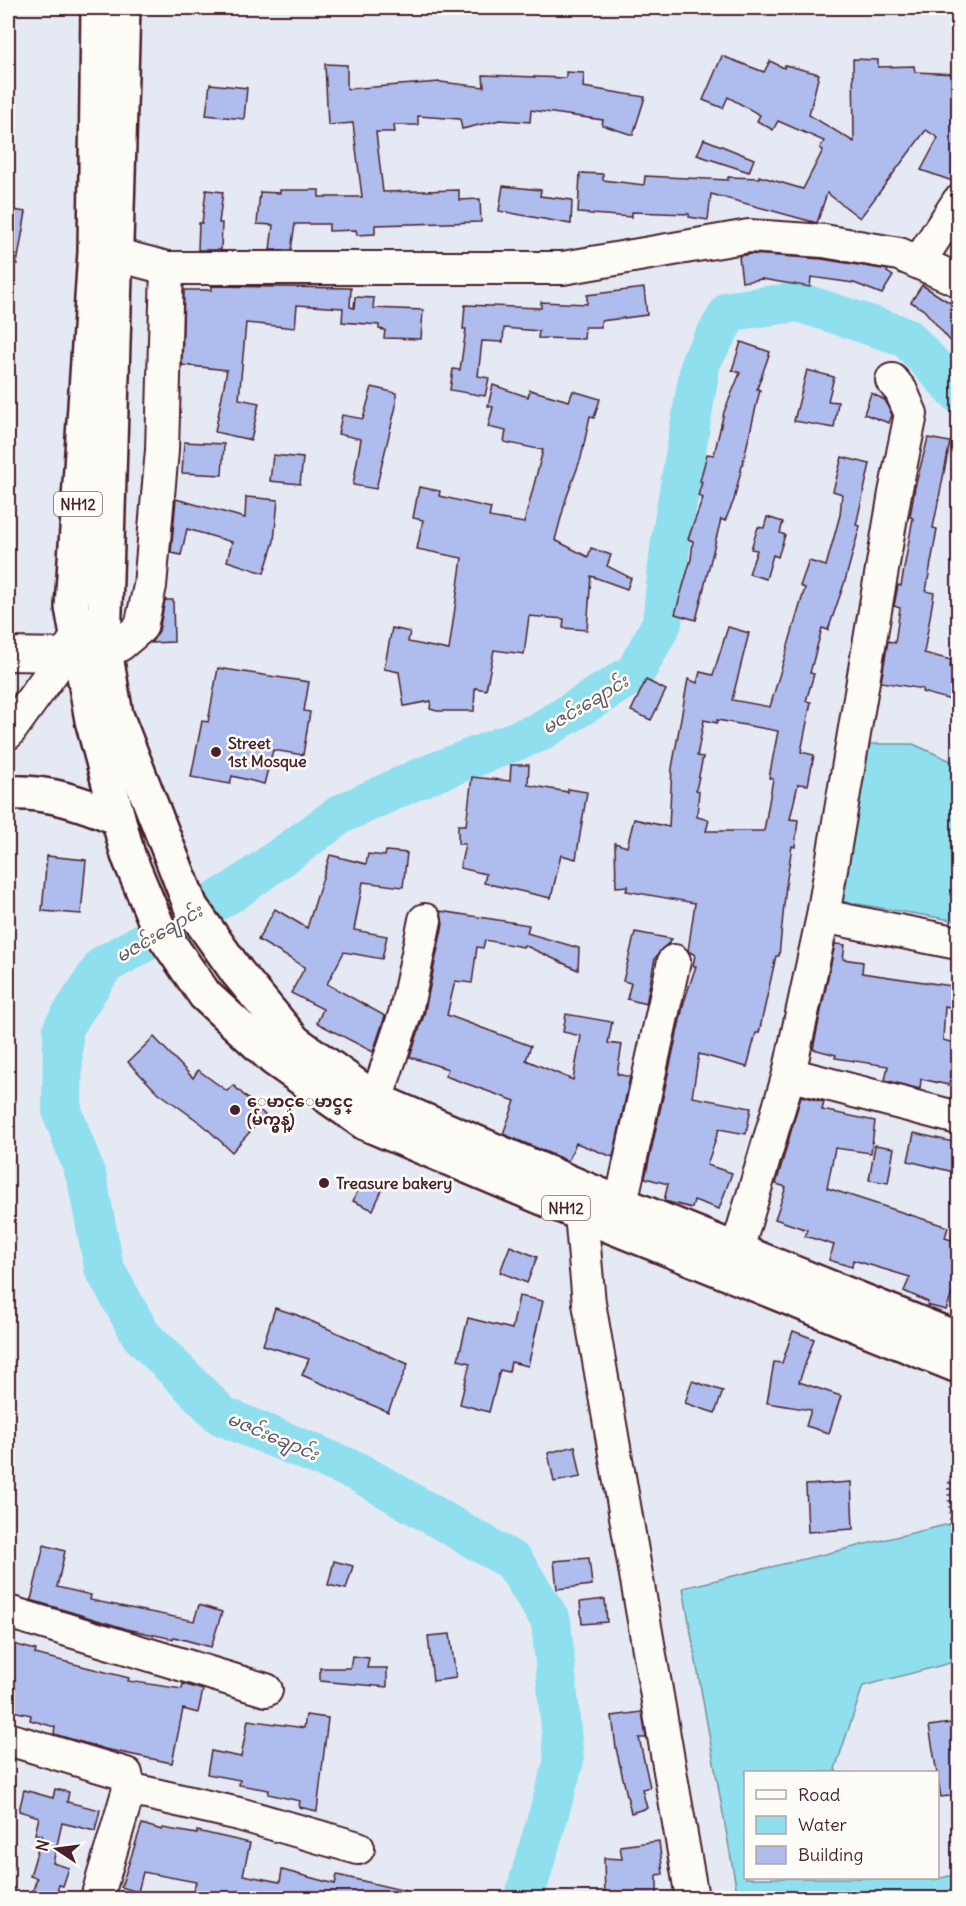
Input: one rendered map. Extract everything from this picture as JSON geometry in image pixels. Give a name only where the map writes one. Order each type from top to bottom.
[{"type":"highway","name":"NH12","points":[[82,654],[103,612],[117,255],[110,69],[98,8]]},
{"type":"highway","name":"NH12","points":[[123,8],[110,69],[95,252],[72,607],[92,720],[118,818],[128,855],[158,927],[205,995],[274,1059],[365,1122],[581,1214],[955,1346]]},
{"type":"highway","name":"NH12","points":[[82,654],[116,715],[191,907],[237,972],[295,1042],[376,1100],[737,1250],[955,1346]]},
{"type":"highway","points":[[8,793],[46,794],[85,804],[118,818]]},
{"type":"street","points":[[919,262],[958,202]]},
{"type":"street","points":[[117,255],[167,268],[563,268],[749,236],[856,246],[900,254],[958,280]]},
{"type":"street","points":[[8,733],[82,654],[141,627],[150,586],[162,450],[167,268]]},
{"type":"street","points":[[737,1250],[789,1074],[823,916],[893,505],[911,414],[901,391],[892,380]]},
{"type":"street","points":[[8,654],[82,654]]},
{"type":"street","points":[[823,916],[958,943]]},
{"type":"street","points":[[376,1100],[406,1011],[425,920]]},
{"type":"street","points":[[621,1203],[674,961]]},
{"type":"street","points":[[789,1074],[958,1118]]},
{"type":"street","points":[[581,1214],[589,1303],[692,1899]]},
{"type":"street","points":[[8,1612],[266,1690]]},
{"type":"street","points":[[8,1739],[126,1774],[129,1789],[97,1899]]},
{"type":"street","points":[[129,1789],[239,1814],[358,1848]]},
{"type":"path","points":[[958,1441],[949,1486],[958,1632]]},
{"type":"water","points":[[861,744],[913,744],[958,764],[958,921],[834,900]]},
{"type":"water","points":[[958,1522],[958,1661],[863,1686],[835,1769],[836,1771],[744,1771],[744,1879],[932,1880],[958,1874],[958,1898],[738,1898],[683,1588]]},
{"type":"building","points":[[722,56],[764,72],[770,61],[784,68],[785,65],[819,74],[809,115],[854,142],[853,59],[878,60],[878,67],[914,66],[915,72],[958,74],[958,183],[921,170],[938,138],[926,130],[860,218],[827,193],[817,223],[711,194],[708,220],[689,217],[689,214],[632,212],[632,217],[578,213],[580,173],[603,174],[603,180],[644,185],[645,176],[728,180],[728,177],[759,178],[759,176],[803,189],[823,150],[820,148],[824,141],[778,121],[773,130],[757,121],[760,115],[728,97],[723,108],[703,100]]},
{"type":"building","points":[[325,64],[347,65],[347,89],[440,82],[484,87],[483,75],[566,78],[566,72],[584,73],[583,87],[645,97],[633,135],[602,125],[603,120],[531,110],[530,122],[500,120],[462,129],[460,119],[418,116],[418,125],[394,125],[395,132],[376,132],[383,192],[459,190],[459,200],[480,199],[481,222],[375,225],[375,234],[357,235],[356,230],[329,231],[329,224],[295,224],[291,250],[270,250],[273,225],[257,224],[260,192],[319,190],[319,197],[362,197],[353,123],[328,125]]},
{"type":"building","points":[[210,84],[247,88],[244,119],[206,115]]},
{"type":"building","points":[[704,139],[754,159],[749,172],[697,155]]},
{"type":"building","points":[[503,186],[541,190],[540,196],[572,200],[571,224],[499,211]]},
{"type":"building","points":[[206,190],[223,192],[219,223],[222,223],[221,250],[198,250],[199,223],[202,223]]},
{"type":"building","points":[[8,209],[26,212],[17,264],[8,263]]},
{"type":"building","points":[[750,254],[822,259],[888,270],[887,272],[893,276],[882,294],[854,283],[811,277],[810,287],[762,279],[742,282],[739,256]]},
{"type":"building","points":[[922,285],[958,308],[958,350],[924,310],[911,302]]},
{"type":"building","points":[[212,286],[351,288],[350,307],[354,308],[355,297],[374,298],[373,308],[423,310],[421,339],[384,338],[385,330],[379,329],[379,325],[342,322],[343,308],[297,305],[295,328],[246,323],[239,399],[259,403],[251,440],[215,432],[227,370],[182,365],[184,290],[212,290]]},
{"type":"building","points":[[644,288],[647,315],[601,321],[601,327],[585,327],[584,339],[538,338],[539,331],[504,328],[503,342],[482,341],[478,376],[489,378],[485,396],[450,390],[453,369],[460,370],[466,329],[463,329],[465,305],[541,308],[541,302],[587,304],[587,295]]},
{"type":"building","points":[[741,342],[770,352],[757,389],[760,390],[734,500],[725,521],[721,519],[696,620],[675,614],[691,559],[693,541],[688,539],[703,498],[698,496],[702,482],[700,481],[707,454],[714,455],[724,412],[740,373],[732,370]]},
{"type":"building","points":[[807,370],[834,377],[828,401],[838,402],[834,428],[794,421]]},
{"type":"building","points":[[493,385],[528,397],[530,390],[569,401],[573,391],[600,399],[594,418],[590,416],[581,458],[566,499],[555,540],[588,557],[591,548],[611,555],[607,566],[631,578],[627,589],[591,576],[587,630],[563,628],[564,619],[529,616],[524,654],[494,650],[486,690],[475,688],[474,711],[437,711],[430,709],[431,701],[404,706],[399,672],[384,669],[392,628],[410,632],[408,642],[449,650],[462,558],[417,549],[423,520],[413,518],[419,487],[440,491],[439,496],[491,508],[489,517],[524,523],[543,450],[504,442],[506,431],[488,427],[493,407],[488,406]]},
{"type":"building","points":[[372,387],[396,393],[396,406],[376,489],[353,485],[361,439],[338,434],[342,415],[363,419]]},
{"type":"building","points":[[871,393],[885,400],[892,415],[889,423],[864,414]]},
{"type":"building","points":[[928,438],[950,442],[933,528],[937,529],[926,591],[934,593],[924,653],[951,660],[950,667],[958,668],[958,702],[922,692],[923,689],[881,682],[888,641],[895,643],[900,608],[894,606],[898,585],[901,586],[913,518],[910,517],[915,487]]},
{"type":"building","points":[[184,442],[224,444],[222,475],[182,473]]},
{"type":"building","points":[[273,455],[303,458],[300,484],[270,481]]},
{"type":"building","points":[[842,457],[870,464],[856,525],[860,526],[845,581],[828,630],[822,628],[810,673],[814,674],[806,701],[811,702],[801,752],[814,755],[808,785],[798,784],[790,819],[798,820],[795,847],[792,846],[786,885],[779,956],[776,956],[759,1033],[756,1033],[747,1067],[699,1054],[692,1097],[751,1108],[746,1134],[719,1129],[707,1165],[732,1173],[719,1209],[694,1200],[692,1208],[664,1201],[668,1184],[645,1178],[684,1002],[696,966],[693,966],[695,955],[688,951],[695,903],[626,891],[628,886],[616,887],[615,843],[627,847],[634,819],[669,827],[672,768],[688,679],[697,683],[700,672],[713,675],[728,627],[749,633],[732,700],[770,707],[805,588],[800,586],[809,561],[826,566],[840,515],[842,494],[833,491]],"holes":[[[704,720],[717,723],[717,720],[778,731],[769,778],[773,779],[764,831],[706,831],[709,820],[697,817],[699,791],[696,790],[703,757],[697,756]]]},
{"type":"building","points":[[246,497],[278,500],[274,541],[264,573],[227,561],[232,542],[187,529],[181,555],[171,553],[176,499],[245,518]]},
{"type":"building","points":[[767,517],[783,522],[780,533],[785,535],[778,557],[773,555],[766,579],[749,574],[757,550],[751,549],[758,527],[764,528]]},
{"type":"building","points":[[165,600],[173,600],[174,642],[151,643],[159,631]]},
{"type":"building","points":[[218,668],[309,682],[304,711],[310,712],[303,755],[273,750],[264,784],[232,776],[230,784],[191,777],[202,721],[208,722]]},
{"type":"building","points":[[646,680],[666,690],[651,720],[631,711]]},
{"type":"building","points":[[511,765],[529,765],[528,785],[568,792],[568,789],[587,792],[576,859],[561,855],[551,898],[484,883],[486,874],[460,868],[465,844],[458,844],[458,825],[466,825],[472,777],[510,781]]},
{"type":"building","points":[[386,851],[407,853],[403,887],[363,882],[354,930],[387,936],[382,959],[344,952],[327,984],[385,1016],[373,1052],[317,1023],[323,1009],[291,993],[305,967],[258,940],[275,909],[307,928],[330,855],[366,864],[368,854],[385,856]]},
{"type":"building","points":[[47,856],[86,860],[81,914],[42,911]]},
{"type":"building","points":[[440,911],[529,925],[527,933],[579,948],[578,970],[524,945],[523,947],[485,940],[483,948],[477,947],[472,983],[455,981],[447,1015],[531,1046],[526,1060],[573,1080],[581,1036],[563,1032],[566,1014],[612,1022],[608,1043],[622,1045],[617,1074],[630,1077],[613,1157],[576,1143],[568,1161],[503,1134],[515,1101],[445,1076],[448,1069],[410,1057],[424,1015],[443,924]]},
{"type":"building","points":[[635,932],[672,939],[655,958],[646,1004],[627,999],[631,983],[623,981]]},
{"type":"building","points":[[835,944],[845,945],[843,959],[863,962],[862,973],[958,987],[958,1009],[945,1006],[943,1040],[958,1044],[949,1085],[921,1079],[920,1089],[885,1080],[888,1066],[835,1058],[836,1055],[813,1049]]},
{"type":"building","points":[[154,1037],[193,1078],[198,1070],[227,1091],[233,1085],[265,1115],[232,1152],[202,1124],[155,1090],[128,1062]]},
{"type":"building","points":[[801,1096],[824,1102],[822,1110],[875,1121],[871,1153],[835,1148],[827,1188],[948,1227],[945,1238],[958,1242],[958,1278],[946,1310],[927,1305],[928,1302],[904,1291],[910,1277],[853,1260],[852,1267],[829,1260],[834,1245],[805,1236],[807,1230],[775,1219],[786,1187],[776,1184]]},
{"type":"building","points":[[914,1133],[958,1143],[958,1173],[908,1161]]},
{"type":"building","points":[[875,1145],[894,1148],[888,1183],[869,1180]]},
{"type":"building","points":[[362,1181],[382,1190],[373,1210],[353,1201]]},
{"type":"building","points":[[510,1246],[537,1257],[527,1283],[500,1272]]},
{"type":"building","points":[[519,1296],[543,1301],[528,1366],[511,1362],[509,1372],[500,1370],[489,1412],[460,1404],[470,1363],[458,1360],[468,1318],[512,1329]]},
{"type":"building","points":[[275,1308],[297,1315],[408,1364],[388,1412],[302,1375],[309,1359],[263,1345]]},
{"type":"building","points":[[793,1331],[814,1339],[799,1382],[841,1396],[829,1433],[806,1426],[811,1410],[767,1403],[774,1362],[782,1363]]},
{"type":"building","points":[[692,1381],[723,1391],[715,1413],[685,1403]]},
{"type":"building","points":[[575,1446],[581,1477],[554,1482],[548,1453]]},
{"type":"building","points":[[851,1482],[853,1529],[808,1532],[806,1485]]},
{"type":"building","points":[[44,1545],[65,1551],[57,1587],[91,1595],[90,1600],[194,1621],[199,1605],[222,1612],[211,1647],[174,1637],[173,1639],[127,1629],[31,1600]]},
{"type":"building","points":[[589,1558],[592,1585],[557,1589],[554,1561]]},
{"type":"building","points":[[334,1561],[353,1566],[346,1589],[328,1585]]},
{"type":"building","points":[[605,1599],[607,1622],[582,1624],[580,1602]]},
{"type":"building","points":[[450,1634],[456,1678],[433,1681],[428,1636]]},
{"type":"building","points":[[13,1644],[36,1650],[35,1654],[129,1678],[128,1681],[182,1689],[183,1684],[203,1690],[198,1713],[183,1709],[172,1763],[105,1749],[54,1734],[55,1727],[30,1720],[31,1715],[8,1710],[8,1668]]},
{"type":"building","points":[[352,1656],[369,1658],[367,1668],[387,1668],[387,1687],[320,1681],[320,1668],[350,1668]]},
{"type":"building","points":[[642,1712],[646,1738],[639,1738],[650,1787],[642,1789],[647,1808],[631,1813],[616,1748],[612,1716]]},
{"type":"building","points":[[306,1715],[328,1718],[317,1811],[299,1807],[300,1801],[268,1794],[269,1790],[239,1785],[240,1780],[207,1774],[211,1751],[241,1757],[248,1720],[304,1728]]},
{"type":"building","points":[[958,1722],[958,1795],[941,1797],[939,1771],[937,1771],[929,1726]]},
{"type":"building","points":[[55,1789],[69,1792],[67,1802],[100,1810],[95,1831],[62,1823],[53,1863],[69,1868],[63,1886],[59,1885],[55,1899],[30,1899],[37,1878],[30,1876],[42,1835],[35,1834],[39,1817],[19,1811],[24,1790],[53,1798]]},
{"type":"building","points":[[142,1824],[162,1830],[163,1828],[197,1834],[197,1831],[250,1843],[243,1875],[280,1882],[282,1870],[335,1884],[337,1875],[406,1891],[406,1899],[190,1899],[196,1882],[143,1872],[138,1892],[121,1887]]},
{"type":"building","points":[[659,1841],[663,1874],[657,1875],[657,1899],[605,1899],[604,1858],[622,1859],[620,1846]]},
{"type":"waterway","name":"မဇင်းချောင်း","points":[[524,1898],[564,1761],[551,1621],[514,1562],[358,1472],[222,1416],[141,1335],[104,1268],[87,1179],[62,1111],[63,1028],[104,965],[234,891],[341,814],[420,778],[539,732],[635,673],[662,623],[671,539],[701,361],[730,311],[798,302],[906,337],[958,393]]},
{"type":"place","name":"Street 1st Mosque","points":[[216,752]]},
{"type":"place","name":"ေမာင္ေမာင္ခင္ (မ်က္မွန္)","points":[[235,1110]]},
{"type":"place","name":"Treasure bakery","points":[[324,1183]]}]
